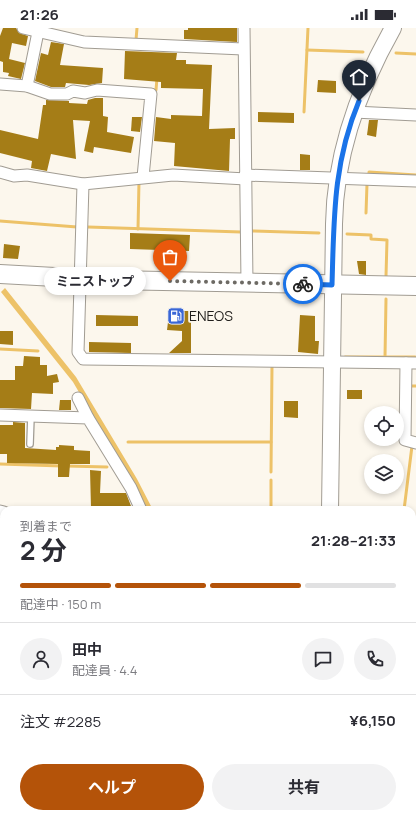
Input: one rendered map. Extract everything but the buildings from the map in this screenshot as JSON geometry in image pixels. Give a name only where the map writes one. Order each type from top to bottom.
[{"type":"main road","points":[[0,274],[80,279],[416,286]]},
{"type":"street","points":[[23,28],[84,42],[243,49]]},
{"type":"street","points":[[244,28],[243,49],[247,283]]},
{"type":"street","points":[[330,506],[332,285],[334,204],[337,177],[354,112],[373,67],[393,28]]},
{"type":"street","points":[[27,86],[38,32]]},
{"type":"street","points":[[0,84],[27,86],[50,94],[67,94],[73,91],[85,93],[97,90],[151,94],[143,177]]},
{"type":"street","points":[[354,112],[416,115]]},
{"type":"street","points":[[0,172],[14,176],[27,175],[82,184],[173,175],[337,177],[416,181]]},
{"type":"street","points":[[82,184],[78,352],[83,359],[411,363],[405,440],[416,443]]},
{"type":"street","points":[[78,398],[88,418],[131,488],[138,506]]},
{"type":"street","points":[[0,415],[88,418]]},
{"type":"lane","points":[[30,444],[31,416]]},
{"type":"shaded area","points":[[5,288],[76,377],[137,479],[151,506],[144,506],[73,382],[1,292]]},
{"type":"waterway","points":[[136,40],[137,28]]},
{"type":"waterway","points":[[304,112],[308,28]]},
{"type":"waterway","points":[[307,50],[363,52]]},
{"type":"waterway","points":[[396,53],[416,54]]},
{"type":"waterway","points":[[152,90],[156,90],[157,78]]},
{"type":"waterway","points":[[369,176],[369,172],[416,175]]},
{"type":"waterway","points":[[138,229],[139,181]]},
{"type":"waterway","points":[[366,213],[367,184]]},
{"type":"waterway","points":[[0,221],[77,227]]},
{"type":"waterway","points":[[88,227],[241,232]]},
{"type":"waterway","points":[[252,231],[319,233]]},
{"type":"waterway","points":[[347,234],[371,235],[371,239],[387,240],[386,276]]},
{"type":"waterway","points":[[385,357],[386,299]]},
{"type":"waterway","points":[[0,349],[38,351]]},
{"type":"waterway","points":[[345,357],[415,357]]},
{"type":"waterway","points":[[271,472],[272,366]]},
{"type":"waterway","points":[[409,386],[416,386]]},
{"type":"waterway","points":[[128,442],[271,442]]},
{"type":"waterway","points":[[404,506],[412,446]]},
{"type":"waterway","points":[[0,464],[62,466]]},
{"type":"waterway","points":[[67,466],[107,467]]},
{"type":"waterway","points":[[271,480],[271,506]]},
{"type":"way so far","points":[[170,281],[303,284]]},
{"type":"place","name":"ミニストップ","points":[[170,281]]},
{"type":"place","name":"ENEOS","points":[[176,316]]},
{"type":"route","points":[[303,284],[332,285],[334,204],[337,177],[354,112],[359,101]]}]
